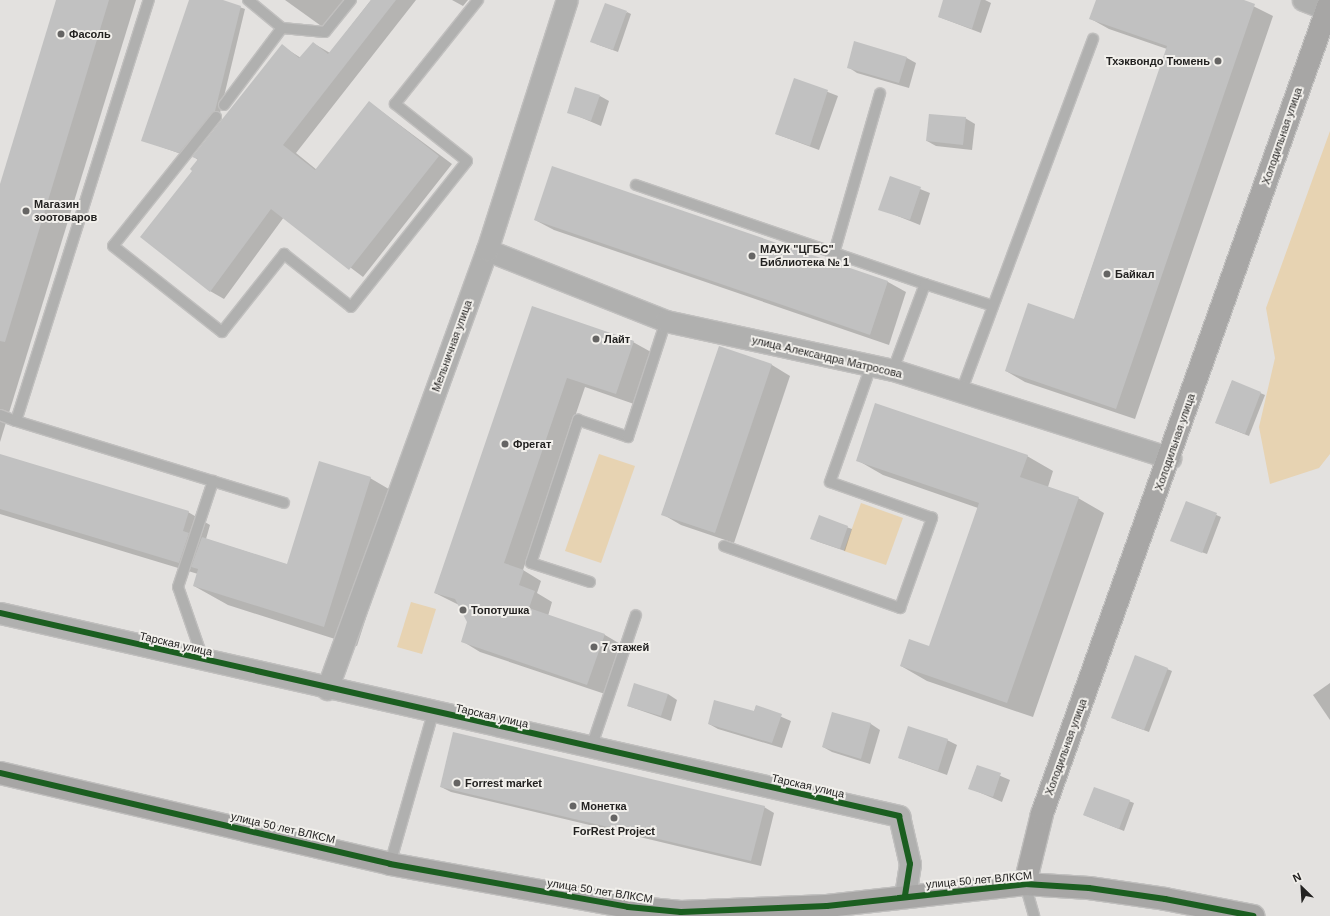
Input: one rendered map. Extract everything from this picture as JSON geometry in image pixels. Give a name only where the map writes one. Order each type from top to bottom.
[{"type":"street","name":"Мельничная улица","points":[[327,689],[487,250],[567,0]]},
{"type":"street","points":[[1303,0],[1328,5]]},
{"type":"street","name":"Холодильная улица","points":[[1025,884],[1042,814],[1170,458],[1328,5]]},
{"type":"street","name":"улица Александра Матросова","points":[[487,250],[666,321],[894,370],[1170,458]]},
{"type":"street","name":"Тарская улица","points":[[0,613],[433,713],[899,816],[910,864],[905,897]]},
{"type":"street","name":"улица 50 лет ВЛКСМ","points":[[0,773],[390,864],[628,907],[681,912],[827,906],[1025,884],[1097,889],[1253,916]]},
{"type":"lane","points":[[16,421],[149,0]]},
{"type":"lane","points":[[248,0],[282,28],[325,32],[351,0]]},
{"type":"lane","points":[[216,118],[113,246],[222,332],[284,254],[351,307],[467,161],[395,104],[478,0]]},
{"type":"lane","points":[[224,105],[282,28]]},
{"type":"lane","points":[[961,392],[1093,39]]},
{"type":"lane","points":[[834,253],[880,94]]},
{"type":"lane","points":[[636,185],[993,306]]},
{"type":"lane","points":[[894,370],[925,284]]},
{"type":"lane","points":[[590,582],[531,563],[578,420],[628,437],[666,321]]},
{"type":"lane","points":[[724,546],[900,608],[932,518],[830,482],[871,366]]},
{"type":"lane","points":[[0,415],[284,503]]},
{"type":"lane","points":[[204,661],[178,586],[212,481]]},
{"type":"lane","points":[[591,748],[636,615]]},
{"type":"lane","points":[[390,864],[433,713]]},
{"type":"lane","points":[[1025,884],[1034,916]]},
{"type":"shaded area","points":[[1330,131],[1330,454],[1319,468],[1270,484],[1259,427],[1275,358],[1266,308]]},
{"type":"shaded area","points":[[599,454],[635,466],[601,563],[565,551]]},
{"type":"shaded area","points":[[861,503],[903,518],[886,565],[844,551]]},
{"type":"shaded area","points":[[411,602],[436,609],[422,654],[397,647]]},
{"type":"building","points":[[56,0],[109,0],[5,342],[0,341],[0,184]]},
{"type":"building","points":[[189,0],[223,0],[241,6],[215,111],[179,153],[141,141]]},
{"type":"building","points":[[371,0],[396,0],[283,145],[315,170],[369,101],[439,156],[349,270],[271,209],[210,292],[140,237],[192,171],[190,169],[198,159],[192,157],[282,44],[299,58],[313,42],[328,54]]},
{"type":"building","points":[[943,0],[981,0],[972,29],[938,17]]},
{"type":"building","points":[[1096,0],[1244,0],[1255,4],[1116,409],[1005,371],[1028,303],[1074,319],[1167,46],[1089,19]]},
{"type":"building","points":[[605,3],[627,11],[613,50],[590,42]]},
{"type":"building","points":[[854,41],[907,57],[899,83],[847,68]]},
{"type":"building","points":[[794,78],[828,90],[810,146],[775,134]]},
{"type":"building","points":[[575,87],[600,95],[591,121],[567,113]]},
{"type":"building","points":[[929,114],[966,117],[963,145],[926,141]]},
{"type":"building","points":[[552,166],[888,281],[870,335],[534,220]]},
{"type":"building","points":[[890,176],[921,187],[910,220],[878,210]]},
{"type":"building","points":[[532,306],[634,341],[616,394],[567,378],[504,563],[524,570],[519,585],[535,591],[529,608],[605,634],[587,685],[461,642],[467,622],[455,599],[434,593]]},
{"type":"building","points":[[719,346],[772,364],[715,533],[661,515]]},
{"type":"building","points":[[1232,380],[1261,392],[1245,434],[1215,423]]},
{"type":"building","points":[[875,403],[1028,455],[1020,477],[1079,497],[1007,703],[900,666],[909,639],[929,646],[979,503],[856,461]]},
{"type":"building","points":[[0,454],[189,511],[183,531],[189,533],[179,563],[0,509]]},
{"type":"building","points":[[319,461],[371,477],[324,627],[193,586],[198,569],[191,567],[202,537],[287,564]]},
{"type":"building","points":[[1186,501],[1217,513],[1202,553],[1170,541]]},
{"type":"building","points":[[819,515],[848,526],[840,549],[810,539]]},
{"type":"building","points":[[1135,655],[1168,668],[1144,730],[1111,718]]},
{"type":"building","points":[[634,683],[668,694],[661,716],[627,706]]},
{"type":"building","points":[[714,700],[754,711],[756,705],[782,714],[772,743],[708,724]]},
{"type":"building","points":[[832,712],[871,723],[861,759],[822,747]]},
{"type":"building","points":[[908,726],[948,739],[938,771],[898,758]]},
{"type":"building","points":[[453,732],[765,806],[751,861],[440,787]]},
{"type":"building","points":[[977,765],[1001,773],[993,797],[968,789]]},
{"type":"building","points":[[1094,787],[1130,800],[1119,829],[1083,815]]},
{"type":"cycle path","points":[[0,613],[899,816],[910,864],[905,897]]},
{"type":"cycle path","points":[[0,773],[390,864],[628,907],[681,912],[827,906],[1025,884],[1089,888],[1165,899],[1253,916]]},
{"type":"place","name":"Фасоль","points":[[61,34]]},
{"type":"place","name":"Тхэквондо Тюмень","points":[[1218,61]]},
{"type":"place","name":"Магазин зоотоваров","points":[[26,211]]},
{"type":"place","name":"МАУК \"ЦГБС\" Библиотека № 1","points":[[752,256]]},
{"type":"place","name":"Байкал","points":[[1107,274]]},
{"type":"place","name":"Лайт","points":[[596,339]]},
{"type":"place","name":"Фрегат","points":[[505,444]]},
{"type":"place","name":"Топотушка","points":[[463,610]]},
{"type":"place","name":"7 этажей","points":[[594,647]]},
{"type":"place","name":"Forrest market","points":[[457,783]]},
{"type":"place","name":"Монетка","points":[[573,806]]},
{"type":"place","name":"ForRest Project","points":[[614,818]]}]
